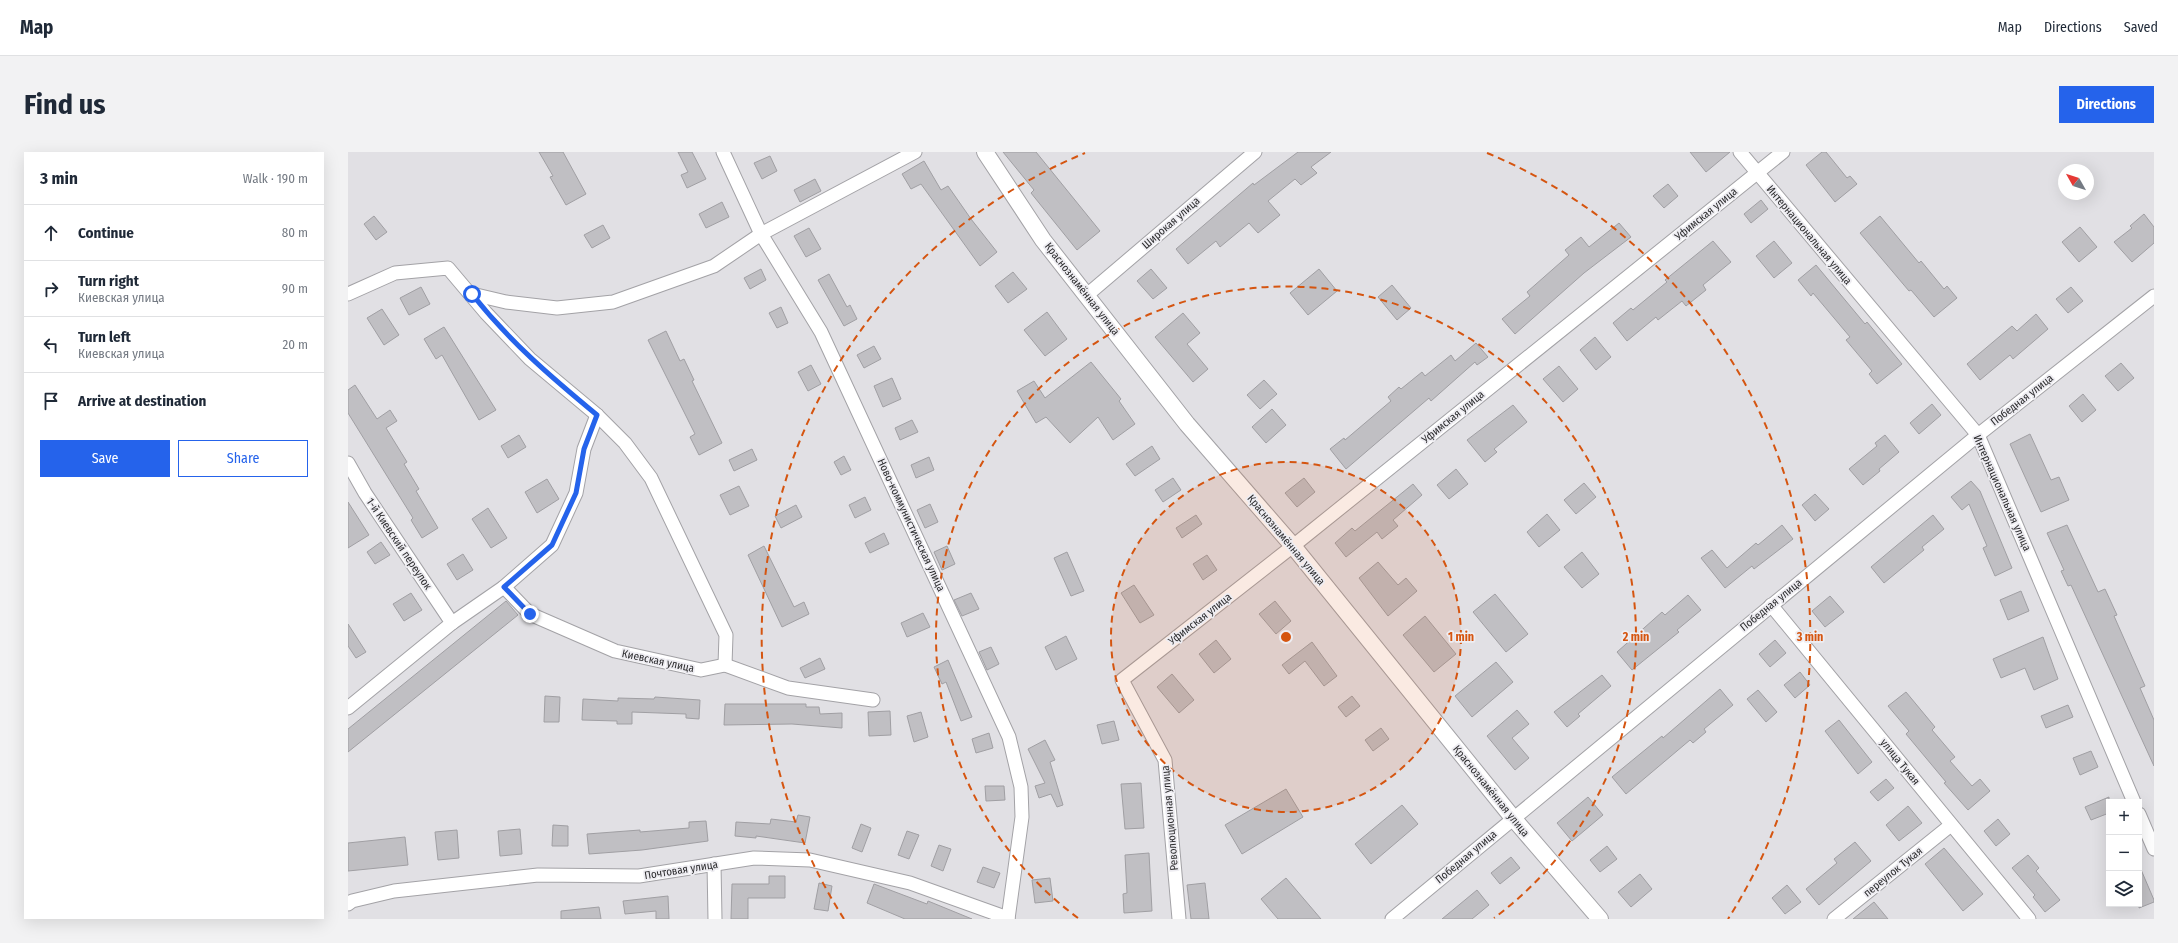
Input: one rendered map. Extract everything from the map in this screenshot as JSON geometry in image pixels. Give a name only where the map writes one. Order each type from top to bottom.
[{"type":"street","name":"Ново-коммунистическая улица","points":[[723,152],[761,234],[821,332],[1009,737],[1021,787],[1022,817],[1008,919]]},
{"type":"street","points":[[472,294],[506,302],[557,308],[613,302],[714,266],[761,234],[915,152]]},
{"type":"street","name":"Краснознамённая улица","points":[[984,152],[1043,240],[1088,295],[1187,424],[1293,546],[1513,818],[1600,919]]},
{"type":"street","name":"Широкая улица","points":[[1088,295],[1255,152]]},
{"type":"street","name":"Интернациональная улица","points":[[1740,152],[1756,173],[1978,435],[2133,799]]},
{"type":"street","name":"Уфимская улица","points":[[1122,680],[1293,546],[1783,152]]},
{"type":"street","points":[[348,294],[395,273],[448,268],[472,294],[486,313],[530,359],[597,415],[625,443],[651,478],[726,635],[725,665],[788,688],[873,700]]},
{"type":"street","name":"Победная улица","points":[[1392,919],[1978,435],[2154,296]]},
{"type":"street","points":[[348,708],[452,623],[504,587],[552,545],[576,493],[584,449],[597,415]]},
{"type":"street","name":"1-й Киевский переулок","points":[[348,463],[365,493],[452,623]]},
{"type":"street","name":"Киевская улица","points":[[504,587],[530,614],[615,651],[701,670],[725,665]]},
{"type":"street","name":"улица Тукая","points":[[1771,605],[2029,919]]},
{"type":"street","name":"Революционная улица","points":[[1122,680],[1165,760],[1179,919]]},
{"type":"street","points":[[2142,821],[2154,849]]},
{"type":"street","name":"переулок Тукая","points":[[1834,919],[1951,825]]},
{"type":"street","name":"Почтовая улица","points":[[348,904],[352,901],[394,891],[538,875],[639,876],[754,858],[810,860],[910,883],[1008,919]]},
{"type":"street","points":[[714,864],[715,919]]},
{"type":"building","points":[[539,152],[563,152],[586,194],[566,205],[550,177],[553,176]]},
{"type":"building","points":[[678,152],[692,152],[706,179],[687,188],[681,175],[688,172]]},
{"type":"building","points":[[1003,152],[1036,152],[1100,231],[1077,250],[1031,193],[1034,190]]},
{"type":"building","points":[[1298,152],[1331,152],[1311,167],[1317,173],[1301,185],[1295,179],[1268,201],[1280,215],[1258,233],[1249,223],[1220,247],[1216,241],[1188,264],[1176,249],[1253,183],[1254,185]]},
{"type":"building","points":[[1690,152],[1730,152],[1706,172]]},
{"type":"building","points":[[1822,152],[1826,152],[1847,178],[1850,176],[1857,184],[1835,202],[1806,165]]},
{"type":"building","points":[[770,156],[777,171],[762,179],[754,163]]},
{"type":"building","points":[[924,161],[941,190],[948,186],[971,219],[997,252],[980,266],[921,184],[911,189],[902,174]]},
{"type":"building","points":[[815,179],[821,191],[800,202],[794,190]]},
{"type":"building","points":[[1668,184],[1678,196],[1664,208],[1653,196]]},
{"type":"building","points":[[1761,200],[1768,209],[1751,223],[1744,214]]},
{"type":"building","points":[[722,202],[729,217],[706,228],[699,214]]},
{"type":"building","points":[[2144,214],[2154,227],[2154,243],[2132,262],[2114,242],[2132,228],[2130,226]]},
{"type":"building","points":[[374,216],[387,232],[376,240],[364,224]]},
{"type":"building","points":[[1880,216],[1919,263],[1921,261],[1944,289],[1947,286],[1957,298],[1934,317],[1911,290],[1909,291],[1860,233]]},
{"type":"building","points":[[1619,223],[1631,237],[1584,273],[1515,334],[1502,319],[1530,296],[1527,292],[1569,255],[1565,250],[1581,237],[1589,247]]},
{"type":"building","points":[[603,225],[610,238],[592,248],[584,235]]},
{"type":"building","points":[[2080,227],[2097,247],[2079,262],[2062,242]]},
{"type":"building","points":[[809,228],[821,249],[806,257],[794,236]]},
{"type":"building","points":[[1713,241],[1731,262],[1703,285],[1706,290],[1686,306],[1682,301],[1658,320],[1656,317],[1627,341],[1613,323],[1631,308],[1633,310],[1667,282],[1665,280]]},
{"type":"building","points":[[1774,241],[1792,263],[1774,278],[1756,256]]},
{"type":"building","points":[[1816,265],[1865,324],[1867,322],[1902,364],[1877,384],[1869,374],[1872,371],[1846,340],[1850,337],[1813,293],[1811,296],[1798,280]]},
{"type":"building","points":[[761,269],[766,280],[750,289],[744,278]]},
{"type":"building","points":[[1151,269],[1167,288],[1153,299],[1137,281]]},
{"type":"building","points":[[1319,269],[1337,291],[1308,315],[1290,293]]},
{"type":"building","points":[[1013,272],[1027,289],[1008,303],[995,286]]},
{"type":"building","points":[[829,274],[847,307],[850,305],[857,319],[844,326],[818,280]]},
{"type":"building","points":[[1392,285],[1411,308],[1397,320],[1378,297]]},
{"type":"building","points":[[421,287],[430,304],[409,315],[400,298]]},
{"type":"building","points":[[2071,287],[2083,301],[2068,313],[2056,299]]},
{"type":"building","points":[[781,307],[788,323],[777,328],[769,313]]},
{"type":"building","points":[[382,309],[399,335],[384,345],[367,318]]},
{"type":"building","points":[[1047,312],[1067,339],[1045,356],[1024,330]]},
{"type":"building","points":[[1183,313],[1200,333],[1187,344],[1208,369],[1193,382],[1155,337]]},
{"type":"building","points":[[2036,314],[2048,329],[2013,359],[2010,355],[1980,380],[1967,364],[2012,326],[2017,331]]},
{"type":"building","points":[[444,327],[496,410],[479,420],[442,355],[436,359],[424,339]]},
{"type":"building","points":[[666,331],[680,361],[684,359],[694,380],[692,381],[722,443],[699,455],[690,437],[695,434],[648,340]]},
{"type":"building","points":[[1595,337],[1611,357],[1596,370],[1580,350]]},
{"type":"building","points":[[1476,343],[1488,357],[1477,365],[1475,362],[1431,401],[1429,398],[1346,469],[1330,449],[1344,438],[1345,440],[1391,401],[1388,397],[1399,387],[1401,389],[1422,372],[1425,376],[1451,355],[1455,361]]},
{"type":"building","points":[[874,346],[881,359],[864,368],[857,355]]},
{"type":"building","points":[[1091,362],[1121,399],[1119,401],[1135,424],[1113,440],[1098,417],[1070,443],[1046,417],[1036,423],[1017,391],[1034,381],[1045,398]]},
{"type":"building","points":[[2121,363],[2134,378],[2118,391],[2105,376]]},
{"type":"building","points":[[811,365],[821,384],[808,391],[798,372]]},
{"type":"building","points":[[1559,366],[1578,389],[1563,402],[1543,379]]},
{"type":"building","points":[[892,378],[901,399],[883,407],[874,386]]},
{"type":"building","points":[[1264,380],[1277,394],[1260,409],[1247,395]]},
{"type":"building","points":[[355,385],[377,419],[390,410],[397,421],[386,428],[407,462],[404,464],[419,489],[416,491],[438,528],[422,538],[411,520],[413,518],[348,413],[348,390]]},
{"type":"building","points":[[2083,394],[2096,410],[2082,422],[2069,406]]},
{"type":"building","points":[[1932,404],[1941,415],[1919,434],[1910,423]]},
{"type":"building","points":[[1513,405],[1527,422],[1494,449],[1497,452],[1485,462],[1467,440]]},
{"type":"building","points":[[1272,409],[1286,425],[1266,443],[1252,427]]},
{"type":"building","points":[[912,420],[918,432],[900,440],[895,428]]},
{"type":"building","points":[[2030,434],[2051,480],[2059,477],[2069,500],[2041,512],[2010,444]]},
{"type":"building","points":[[519,435],[526,447],[508,458],[501,446]]},
{"type":"building","points":[[1885,435],[1899,452],[1863,485],[1849,469],[1877,446],[1875,443]]},
{"type":"building","points":[[1152,446],[1160,459],[1135,476],[1126,464]]},
{"type":"building","points":[[752,449],[757,460],[734,471],[729,460]]},
{"type":"building","points":[[844,456],[851,470],[841,475],[834,462]]},
{"type":"building","points":[[929,457],[934,470],[916,478],[911,465]]},
{"type":"building","points":[[1456,469],[1468,484],[1449,499],[1437,485]]},
{"type":"building","points":[[1173,478],[1181,490],[1163,502],[1155,490]]},
{"type":"building","points":[[1304,478],[1315,492],[1297,507],[1285,493]]},
{"type":"building","points":[[547,479],[559,499],[537,513],[525,492]]},
{"type":"building","points":[[1971,481],[1980,491],[2012,568],[1995,576],[1983,548],[1987,546],[1969,504],[1962,510],[1951,497]]},
{"type":"building","points":[[1584,483],[1596,497],[1576,514],[1564,500]]},
{"type":"building","points":[[1413,484],[1422,495],[1393,520],[1398,526],[1382,539],[1377,532],[1346,557],[1335,543],[1352,528],[1355,531]]},
{"type":"building","points":[[739,486],[749,506],[730,515],[720,495]]},
{"type":"building","points":[[1815,494],[1829,509],[1815,521],[1802,505]]},
{"type":"building","points":[[865,497],[871,510],[855,518],[849,505]]},
{"type":"building","points":[[348,502],[369,535],[348,548]]},
{"type":"building","points":[[930,504],[938,522],[925,528],[917,510]]},
{"type":"building","points":[[796,505],[802,517],[781,528],[775,516]]},
{"type":"building","points":[[488,508],[507,538],[491,548],[472,519]]},
{"type":"building","points":[[1547,514],[1560,530],[1539,547],[1527,532]]},
{"type":"building","points":[[1196,515],[1202,524],[1182,538],[1176,528]]},
{"type":"building","points":[[1933,515],[1944,529],[1922,547],[1924,550],[1884,583],[1871,567]]},
{"type":"building","points":[[1782,525],[1793,539],[1754,569],[1752,566],[1725,588],[1701,558],[1712,550],[1727,568],[1756,543],[1758,545]]},
{"type":"building","points":[[2067,525],[2098,592],[2105,589],[2117,615],[2114,616],[2145,686],[2140,688],[2154,720],[2154,766],[2071,585],[2068,586],[2061,571],[2064,570],[2047,533]]},
{"type":"building","points":[[884,533],[889,544],[870,553],[865,543]]},
{"type":"building","points":[[381,542],[390,555],[375,564],[367,552]]},
{"type":"building","points":[[764,546],[794,607],[804,602],[809,614],[782,627],[748,555]]},
{"type":"building","points":[[947,546],[955,564],[942,570],[934,552]]},
{"type":"building","points":[[1067,552],[1084,591],[1071,596],[1054,558]]},
{"type":"building","points":[[1582,552],[1599,574],[1582,588],[1564,567]]},
{"type":"building","points":[[463,554],[473,570],[457,580],[447,564]]},
{"type":"building","points":[[1207,555],[1217,570],[1203,580],[1193,564]]},
{"type":"building","points":[[1378,562],[1398,585],[1406,578],[1417,591],[1388,616],[1359,578]]},
{"type":"building","points":[[1134,585],[1154,615],[1140,623],[1121,593]]},
{"type":"building","points":[[2021,591],[2029,611],[2008,620],[2000,600]]},
{"type":"building","points":[[411,593],[422,610],[404,621],[393,604]]},
{"type":"building","points":[[971,593],[979,609],[962,616],[954,600]]},
{"type":"building","points":[[1495,594],[1528,634],[1506,652],[1473,612]]},
{"type":"building","points":[[1688,595],[1701,610],[1677,630],[1679,632],[1632,670],[1617,652],[1662,612],[1665,615]]},
{"type":"building","points":[[1830,596],[1844,612],[1825,627],[1812,611]]},
{"type":"building","points":[[506,601],[518,615],[348,752],[348,729]]},
{"type":"building","points":[[1275,601],[1291,621],[1276,634],[1259,614]]},
{"type":"building","points":[[923,613],[930,627],[907,637],[901,623]]},
{"type":"building","points":[[1425,616],[1456,654],[1434,672],[1403,635]]},
{"type":"building","points":[[348,624],[366,652],[356,658],[348,646]]},
{"type":"building","points":[[1066,636],[1077,659],[1056,670],[1045,647]]},
{"type":"building","points":[[2043,637],[2058,679],[2034,690],[2025,668],[2001,678],[1993,659]]},
{"type":"building","points":[[1216,640],[1231,659],[1214,673],[1199,654]]},
{"type":"building","points":[[1775,640],[1786,653],[1770,667],[1759,654]]},
{"type":"building","points":[[1312,642],[1337,676],[1324,686],[1305,661],[1289,674],[1282,665]]},
{"type":"building","points":[[991,647],[999,664],[987,670],[979,652]]},
{"type":"building","points":[[820,658],[825,669],[805,678],[800,668]]},
{"type":"building","points":[[948,660],[972,717],[961,721],[946,682],[942,684],[934,667]]},
{"type":"building","points":[[1496,662],[1513,682],[1472,717],[1455,696]]},
{"type":"building","points":[[1800,672],[1810,685],[1795,698],[1784,685]]},
{"type":"building","points":[[1172,674],[1194,700],[1179,713],[1157,687]]},
{"type":"building","points":[[1602,675],[1611,686],[1578,714],[1580,716],[1567,727],[1554,712]]},
{"type":"building","points":[[1720,689],[1733,705],[1704,729],[1706,732],[1693,743],[1690,740],[1626,794],[1612,777],[1662,736],[1663,738]]},
{"type":"building","points":[[1758,690],[1777,712],[1766,722],[1747,699]]},
{"type":"building","points":[[1906,692],[1935,727],[1932,730],[1955,757],[1950,761],[1972,786],[1980,779],[1990,791],[1968,810],[1944,783],[1946,782],[1906,734],[1909,731],[1888,706]]},
{"type":"building","points":[[545,696],[560,697],[559,722],[544,722]]},
{"type":"building","points":[[1352,696],[1360,706],[1346,717],[1338,707]]},
{"type":"building","points":[[655,697],[700,700],[699,719],[686,718],[686,714],[632,712],[632,724],[617,724],[617,721],[582,720],[583,699],[618,701],[618,698],[654,699]]},
{"type":"building","points":[[725,704],[806,704],[806,707],[819,707],[820,714],[842,713],[842,728],[792,724],[724,725]]},
{"type":"building","points":[[2068,705],[2073,717],[2046,728],[2041,716]]},
{"type":"building","points":[[1517,710],[1529,724],[1512,738],[1529,758],[1515,770],[1487,736]]},
{"type":"building","points":[[890,711],[891,735],[869,736],[868,712]]},
{"type":"building","points":[[921,712],[928,737],[914,742],[907,716]]},
{"type":"building","points":[[1839,720],[1872,762],[1858,774],[1825,731]]},
{"type":"building","points":[[1114,721],[1119,740],[1102,744],[1097,725]]},
{"type":"building","points":[[1381,728],[1389,739],[1373,751],[1365,740]]},
{"type":"building","points":[[989,733],[993,748],[976,753],[972,739]]},
{"type":"building","points":[[1045,740],[1055,760],[1050,762],[1063,805],[1057,807],[1051,794],[1039,798],[1035,786],[1045,783],[1028,749]]},
{"type":"building","points":[[2091,751],[2098,767],[2080,775],[2073,758]]},
{"type":"building","points":[[1886,779],[1894,788],[1878,801],[1870,792]]},
{"type":"building","points":[[1141,783],[1144,828],[1125,829],[1121,784]]},
{"type":"building","points":[[985,786],[1004,786],[1005,800],[986,801]]},
{"type":"building","points":[[1286,789],[1303,817],[1242,854],[1225,825]]},
{"type":"building","points":[[1588,797],[1603,815],[1572,841],[1557,823]]},
{"type":"building","points":[[2109,797],[2109,799],[2106,799],[2106,814],[2091,820],[2085,807]]},
{"type":"building","points":[[1402,805],[1418,824],[1371,864],[1355,844]]},
{"type":"building","points":[[1908,806],[1922,823],[1899,841],[1886,825]]},
{"type":"building","points":[[798,815],[810,817],[805,843],[756,836],[756,838],[735,836],[736,822],[770,824],[771,819],[796,822]]},
{"type":"building","points":[[1998,819],[2010,834],[1996,846],[1984,831]]},
{"type":"building","points":[[706,821],[708,841],[642,850],[589,854],[587,834],[689,828],[689,822]]},
{"type":"building","points":[[861,824],[871,828],[862,852],[852,848]]},
{"type":"building","points":[[553,825],[568,826],[568,846],[552,846]]},
{"type":"building","points":[[520,829],[522,854],[500,856],[498,831]]},
{"type":"building","points":[[457,830],[459,858],[438,860],[435,832]]},
{"type":"building","points":[[907,831],[919,835],[909,859],[898,855]]},
{"type":"building","points":[[405,837],[408,865],[348,871],[348,843]]},
{"type":"building","points":[[1855,842],[1871,861],[1819,905],[1806,889],[1837,863],[1834,859]]},
{"type":"building","points":[[939,845],[951,849],[943,871],[931,866]]},
{"type":"building","points":[[1607,846],[1617,859],[1600,872],[1590,860]]},
{"type":"building","points":[[1944,848],[1983,894],[1963,911],[1925,864]]},
{"type":"building","points":[[1149,853],[1152,911],[1124,913],[1123,894],[1127,893],[1125,855]]},
{"type":"building","points":[[2028,855],[2039,868],[2036,871],[2060,900],[2045,912],[2033,897],[2035,895],[2012,868]]},
{"type":"building","points":[[1511,857],[1520,868],[1500,884],[1491,873]]},
{"type":"building","points":[[983,867],[1000,873],[994,888],[977,882]]},
{"type":"building","points":[[2142,872],[2154,900],[2154,902],[2142,907]]},
{"type":"building","points":[[1640,874],[1652,889],[1631,907],[1618,892]]},
{"type":"building","points":[[769,876],[785,876],[785,898],[748,898],[748,919],[731,919],[732,884],[769,884]]},
{"type":"building","points":[[1050,878],[1053,901],[1035,903],[1032,880]]},
{"type":"building","points":[[1286,878],[1321,919],[1278,919],[1261,899]]},
{"type":"building","points":[[819,883],[832,886],[828,911],[814,909]]},
{"type":"building","points":[[1205,883],[1209,919],[1191,919],[1187,885]]},
{"type":"building","points":[[874,884],[927,904],[928,901],[972,919],[905,919],[867,903]]},
{"type":"building","points":[[1787,885],[1801,902],[1785,914],[1772,898]]},
{"type":"building","points":[[1477,890],[1489,905],[1472,919],[1442,919]]},
{"type":"building","points":[[668,896],[669,919],[656,919],[656,911],[625,914],[623,901]]},
{"type":"building","points":[[1874,902],[1888,919],[1853,919]]},
{"type":"building","points":[[599,907],[601,919],[561,919],[561,911]]},
{"type":"route","points":[[472,294],[486,313],[530,359],[597,415],[584,449],[576,493],[552,545],[504,587],[530,614]]}]
